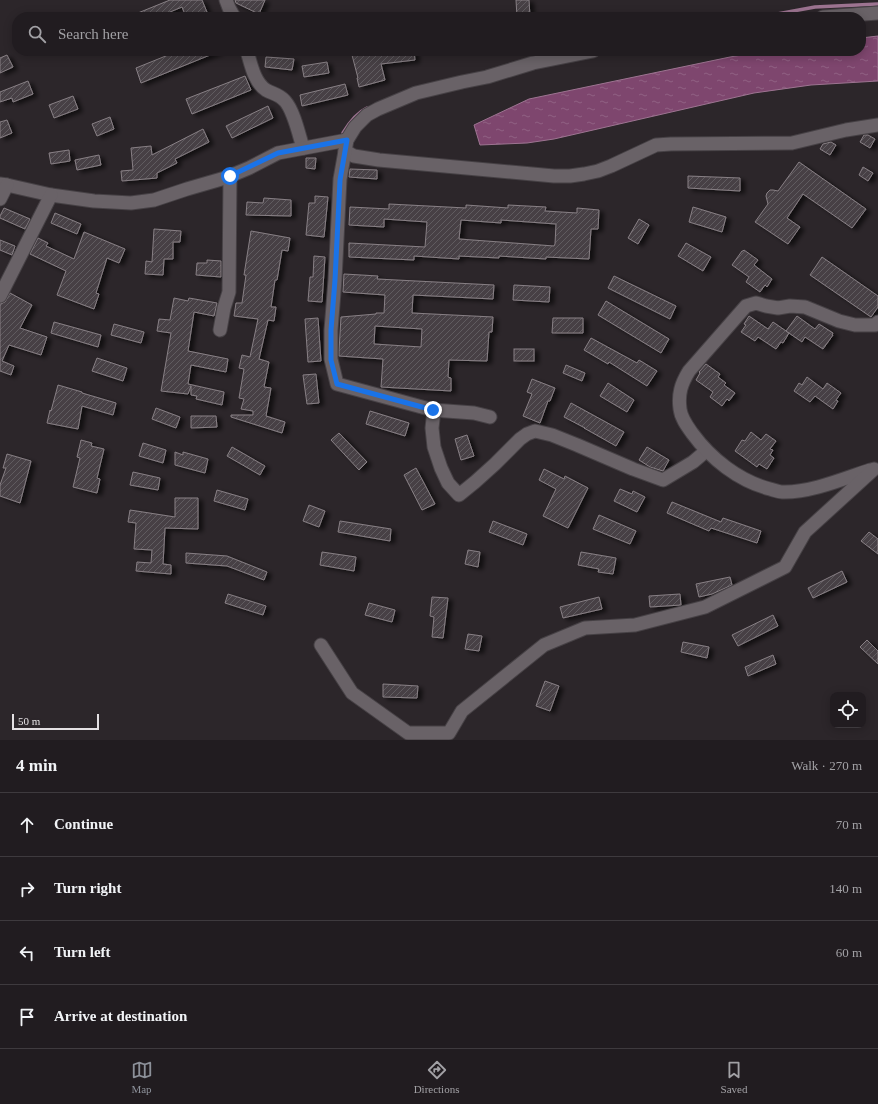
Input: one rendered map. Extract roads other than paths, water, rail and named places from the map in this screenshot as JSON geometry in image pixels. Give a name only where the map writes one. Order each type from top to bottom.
[{"type":"street","points":[[226,0],[231,12]]},
{"type":"street","points":[[866,14],[878,13]]},
{"type":"street","points":[[249,56],[259,83],[266,90],[277,94],[286,102],[294,119],[303,148]]},
{"type":"street","points":[[490,417],[474,413],[434,410],[337,384],[331,360],[331,330],[340,180],[346,145],[355,127],[367,115],[416,93],[487,77],[533,63],[568,56]]},
{"type":"street","points":[[346,145],[354,156],[379,160],[554,176],[570,176],[598,171],[656,145],[792,143],[846,130],[878,125]]},
{"type":"street","points":[[0,199],[3,184],[50,195],[94,201],[132,203],[154,200],[230,176],[278,153],[303,148],[346,145]]},
{"type":"street","points":[[220,330],[229,292],[230,176]]},
{"type":"street","points":[[0,296],[50,195]]},
{"type":"street","points":[[876,469],[799,492],[780,492],[750,483],[738,476],[706,451],[684,422],[680,410],[680,394],[682,383],[689,371],[746,306],[756,303],[778,308],[790,306],[804,307],[850,324],[875,325],[878,322]]},
{"type":"street","points":[[434,410],[432,428],[434,447],[448,483],[459,495],[495,464],[520,439],[535,431],[552,435],[627,467],[662,480],[693,462],[706,451]]},
{"type":"street","points":[[321,645],[352,693],[408,733],[449,733],[462,710],[544,645],[585,628],[635,625],[705,607],[785,567],[805,532],[876,469]]},
{"type":"water","points":[[878,36],[878,81],[811,85],[754,93],[554,139],[527,143],[480,145],[474,125],[529,99],[730,57],[866,56],[866,37]]},
{"type":"waterway","points":[[788,12],[815,7],[878,4]]},
{"type":"waterway","points":[[343,133],[353,119],[367,108]]}]
